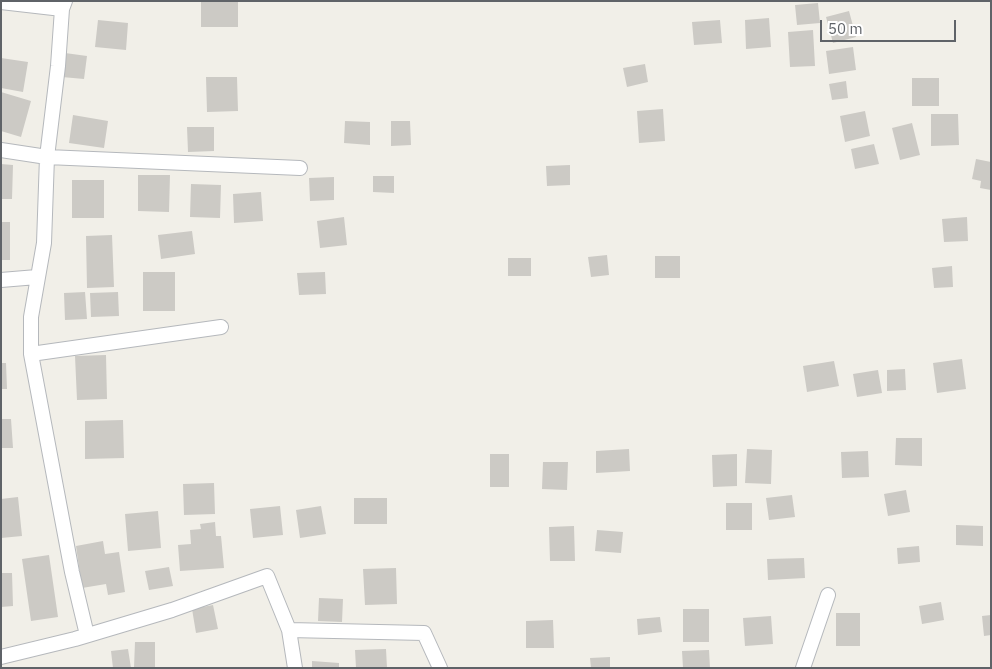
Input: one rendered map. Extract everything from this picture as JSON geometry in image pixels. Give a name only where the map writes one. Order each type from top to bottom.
[{"type":"street","points":[[1,2],[64,5],[47,157],[44,243],[31,317],[31,354],[72,572],[88,635]]},
{"type":"street","points":[[1,150],[47,157],[300,168]]},
{"type":"street","points":[[1,280],[37,277]]},
{"type":"street","points":[[31,354],[221,327]]},
{"type":"street","points":[[1,657],[88,635],[172,610],[267,576],[290,630],[295,668]]},
{"type":"street","points":[[803,668],[828,594]]},
{"type":"street","points":[[290,630],[424,633],[440,668]]},
{"type":"building","points":[[201,1],[238,1],[238,27],[201,27]]},
{"type":"building","points":[[818,3],[820,23],[797,25],[795,5]]},
{"type":"building","points":[[849,11],[856,37],[833,43],[826,17]]},
{"type":"building","points":[[769,18],[771,47],[746,49],[745,20]]},
{"type":"building","points":[[98,20],[128,23],[126,50],[95,47]]},
{"type":"building","points":[[720,20],[722,43],[694,45],[692,22]]},
{"type":"building","points":[[813,30],[815,66],[790,67],[788,32]]},
{"type":"building","points":[[853,47],[856,70],[829,74],[826,51]]},
{"type":"building","points":[[65,53],[87,56],[84,79],[62,77]]},
{"type":"building","points":[[1,58],[28,62],[23,92],[1,88]]},
{"type":"building","points":[[645,64],[648,82],[627,87],[623,68]]},
{"type":"building","points":[[206,77],[237,77],[238,111],[207,112]]},
{"type":"building","points":[[912,78],[939,78],[939,106],[912,106]]},
{"type":"building","points":[[846,81],[848,98],[832,100],[829,84]]},
{"type":"building","points":[[1,92],[31,101],[21,137],[1,131]]},
{"type":"building","points":[[663,109],[665,141],[639,143],[637,111]]},
{"type":"building","points":[[865,111],[870,136],[845,142],[840,116]]},
{"type":"building","points":[[931,114],[958,114],[959,145],[931,146]]},
{"type":"building","points":[[73,115],[108,121],[104,148],[69,143]]},
{"type":"building","points":[[345,121],[370,122],[370,145],[344,143]]},
{"type":"building","points":[[391,121],[410,121],[411,145],[391,146]]},
{"type":"building","points":[[912,123],[920,155],[900,160],[892,128]]},
{"type":"building","points":[[187,127],[214,127],[214,151],[188,152]]},
{"type":"building","points":[[874,144],[879,164],[855,169],[851,149]]},
{"type":"building","points":[[976,159],[991,162],[991,190],[980,188],[981,181],[972,179]]},
{"type":"building","points":[[1,164],[13,165],[12,199],[1,199]]},
{"type":"building","points":[[570,165],[570,185],[547,186],[546,166]]},
{"type":"building","points":[[138,175],[170,175],[169,212],[138,211]]},
{"type":"building","points":[[373,176],[394,176],[394,193],[373,192]]},
{"type":"building","points":[[334,177],[334,200],[310,201],[309,178]]},
{"type":"building","points":[[72,180],[104,180],[104,218],[72,218]]},
{"type":"building","points":[[191,184],[221,185],[220,218],[190,217]]},
{"type":"building","points":[[261,192],[263,221],[234,223],[233,194]]},
{"type":"building","points":[[344,217],[347,245],[320,248],[317,221]]},
{"type":"building","points":[[967,217],[968,241],[944,242],[942,219]]},
{"type":"building","points":[[1,222],[10,222],[10,260],[1,260]]},
{"type":"building","points":[[192,231],[195,254],[161,259],[158,235]]},
{"type":"building","points":[[112,235],[114,287],[87,288],[86,236]]},
{"type":"building","points":[[607,255],[609,275],[591,277],[588,257]]},
{"type":"building","points":[[655,256],[680,256],[680,278],[655,278]]},
{"type":"building","points":[[508,258],[531,258],[531,276],[508,276]]},
{"type":"building","points":[[952,266],[953,287],[934,288],[932,268]]},
{"type":"building","points":[[143,272],[175,272],[175,311],[143,311]]},
{"type":"building","points":[[325,272],[326,294],[299,295],[297,273]]},
{"type":"building","points":[[85,292],[87,319],[65,320],[64,293]]},
{"type":"building","points":[[118,292],[119,316],[91,317],[90,293]]},
{"type":"building","points":[[106,355],[107,399],[77,400],[75,356]]},
{"type":"building","points":[[962,359],[966,389],[937,393],[933,363]]},
{"type":"building","points":[[834,361],[839,386],[807,392],[803,366]]},
{"type":"building","points":[[1,363],[6,363],[7,389],[1,389]]},
{"type":"building","points":[[905,369],[906,390],[887,391],[887,370]]},
{"type":"building","points":[[878,370],[882,393],[857,397],[853,374]]},
{"type":"building","points":[[1,419],[11,419],[13,448],[1,448]]},
{"type":"building","points":[[123,420],[124,458],[85,459],[85,421]]},
{"type":"building","points":[[896,438],[922,438],[922,466],[895,465]]},
{"type":"building","points":[[629,449],[630,471],[596,473],[596,451]]},
{"type":"building","points":[[747,449],[772,450],[771,484],[745,483]]},
{"type":"building","points":[[868,451],[869,477],[842,478],[841,452]]},
{"type":"building","points":[[490,454],[509,454],[509,487],[490,487]]},
{"type":"building","points":[[737,454],[737,486],[713,487],[712,455]]},
{"type":"building","points":[[543,462],[568,462],[567,490],[542,489]]},
{"type":"building","points":[[214,483],[215,514],[184,515],[183,484]]},
{"type":"building","points":[[906,490],[910,512],[888,516],[884,494]]},
{"type":"building","points":[[792,495],[795,517],[769,520],[766,498]]},
{"type":"building","points":[[18,497],[22,536],[1,538],[1,499]]},
{"type":"building","points":[[354,498],[387,498],[387,524],[354,524]]},
{"type":"building","points":[[726,503],[752,503],[752,530],[726,530]]},
{"type":"building","points":[[280,506],[283,535],[253,538],[250,509]]},
{"type":"building","points":[[321,506],[326,534],[300,538],[296,510]]},
{"type":"building","points":[[158,511],[161,548],[128,551],[125,514]]},
{"type":"building","points":[[215,522],[216,536],[221,536],[224,568],[180,571],[178,545],[191,544],[190,530],[201,529],[200,524]]},
{"type":"building","points":[[956,525],[983,526],[983,546],[956,545]]},
{"type":"building","points":[[574,526],[575,561],[550,561],[549,527]]},
{"type":"building","points":[[597,530],[623,532],[621,553],[595,551]]},
{"type":"building","points":[[103,541],[105,554],[119,552],[125,592],[108,595],[106,584],[82,588],[76,546]]},
{"type":"building","points":[[919,546],[920,562],[898,564],[897,548]]},
{"type":"building","points":[[49,555],[58,617],[31,621],[22,559]]},
{"type":"building","points":[[804,558],[805,578],[768,580],[767,559]]},
{"type":"building","points":[[169,567],[173,586],[149,590],[145,571]]},
{"type":"building","points":[[396,568],[397,604],[365,605],[363,569]]},
{"type":"building","points":[[1,573],[12,573],[13,606],[1,607]]},
{"type":"building","points":[[319,598],[343,599],[342,622],[318,621]]},
{"type":"building","points":[[941,602],[944,620],[922,624],[919,606]]},
{"type":"building","points":[[213,605],[218,629],[196,633],[192,609]]},
{"type":"building","points":[[683,609],[709,609],[709,642],[683,642]]},
{"type":"building","points":[[836,613],[860,613],[860,646],[836,646]]},
{"type":"building","points":[[991,615],[991,635],[984,636],[982,616]]},
{"type":"building","points":[[771,616],[773,644],[745,646],[743,618]]},
{"type":"building","points":[[660,617],[662,632],[638,635],[637,619]]},
{"type":"building","points":[[553,620],[554,648],[526,648],[526,621]]},
{"type":"building","points":[[135,642],[155,642],[155,668],[134,668]]},
{"type":"building","points":[[128,649],[131,668],[113,668],[111,651]]},
{"type":"building","points":[[386,649],[387,668],[356,668],[355,650]]},
{"type":"building","points":[[709,650],[710,668],[683,668],[682,651]]},
{"type":"building","points":[[610,657],[610,668],[591,668],[590,658]]},
{"type":"building","points":[[312,661],[339,663],[339,668],[312,668]]}]
